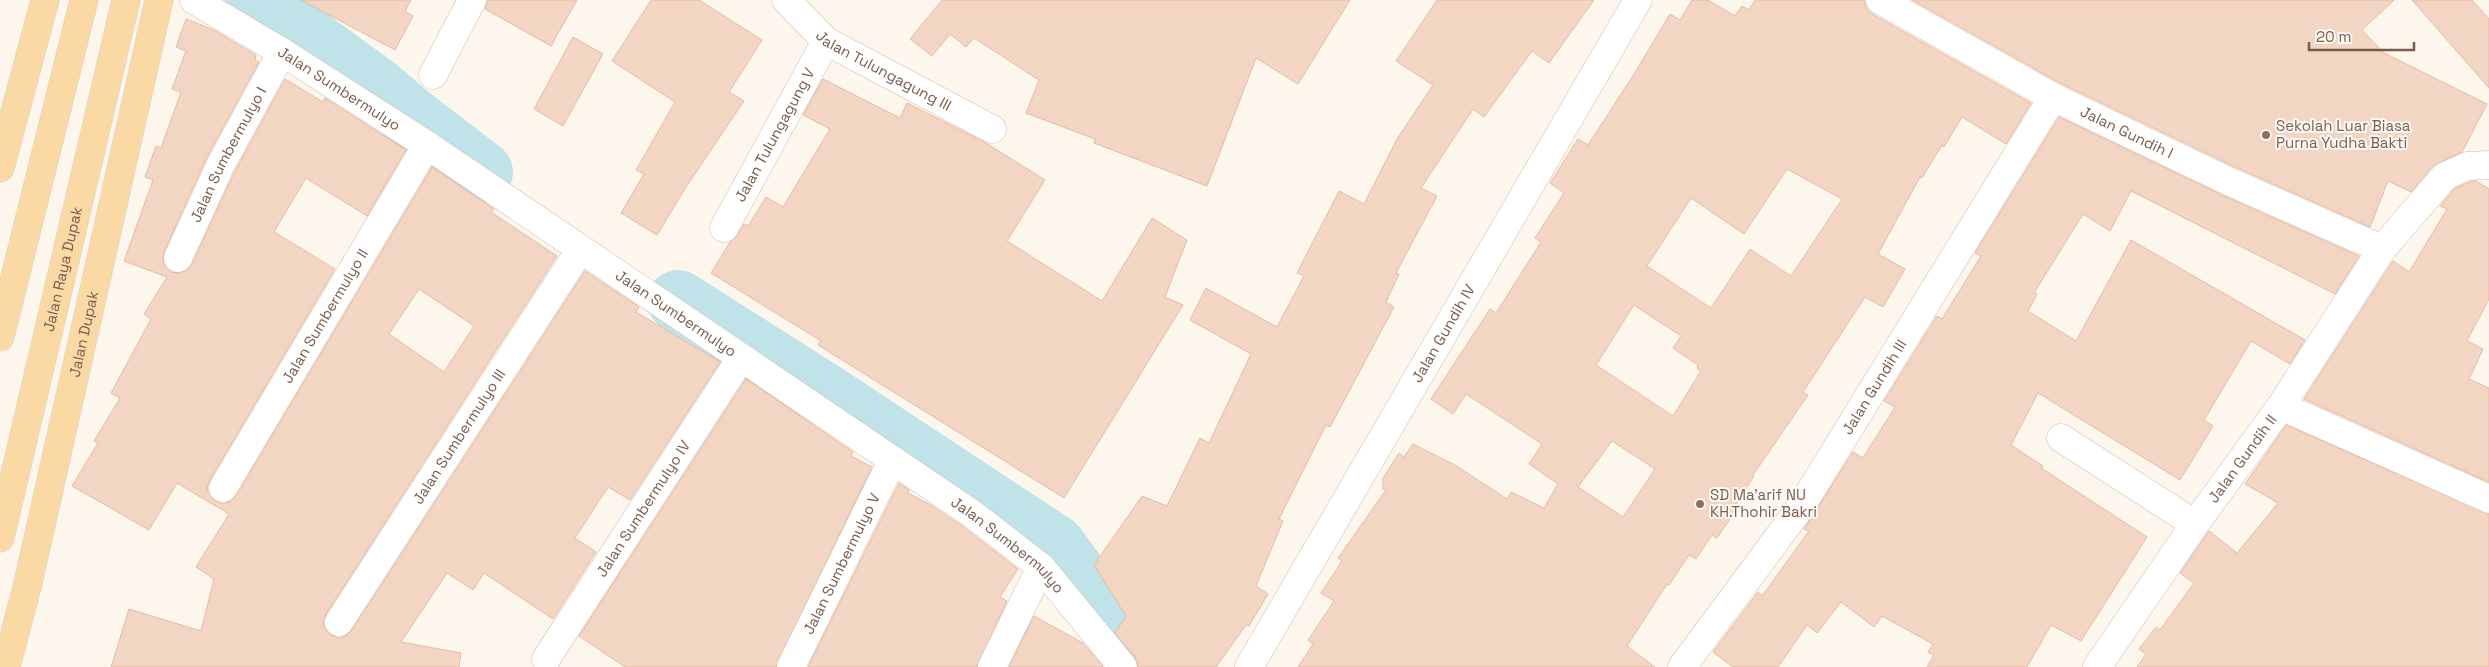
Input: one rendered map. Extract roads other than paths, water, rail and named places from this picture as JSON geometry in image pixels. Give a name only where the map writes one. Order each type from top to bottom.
[{"type":"main road","points":[[0,168],[45,0]]},
{"type":"main road","points":[[0,337],[84,0]]},
{"type":"main road","name":"Jalan Raya Dupak","points":[[0,538],[126,0]]},
{"type":"main road","name":"Jalan Dupak","points":[[3,667],[30,574],[160,0]]},
{"type":"street","name":"Jalan Sumbermulyo","points":[[194,0],[282,52],[427,145],[971,513],[1041,567],[1123,667]]},
{"type":"street","points":[[433,75],[472,0]]},
{"type":"street","name":"Jalan Tulungagung III","points":[[786,0],[826,41],[992,129]]},
{"type":"street","name":"Jalan Gundih IV","points":[[1249,667],[1638,0]]},
{"type":"street","name":"Jalan Gundih I","points":[[1880,0],[2053,97],[2228,181],[2382,249]]},
{"type":"street","name":"Jalan Tulungagung V","points":[[724,228],[826,41]]},
{"type":"street","name":"Jalan Sumbermulyo I","points":[[178,258],[221,164],[282,52]]},
{"type":"street","name":"Jalan Gundih III","points":[[1682,667],[1800,508],[2053,97]]},
{"type":"street","name":"Jalan Sumbermulyo II","points":[[223,488],[427,145]]},
{"type":"street","name":"Jalan Gundih II","points":[[2097,667],[2195,524],[2281,406],[2382,249],[2445,176],[2468,166],[2489,166]]},
{"type":"street","name":"Jalan Sumbermulyo III","points":[[339,622],[580,250]]},
{"type":"street","name":"Jalan Sumbermulyo IV","points":[[546,659],[741,358]]},
{"type":"street","points":[[2281,406],[2489,499]]},
{"type":"street","points":[[2061,438],[2195,524]]},
{"type":"street","name":"Jalan Sumbermulyo V","points":[[791,667],[892,461]]},
{"type":"street","points":[[992,667],[1041,567]]},
{"type":"waterway","points":[[256,0],[376,88],[482,172]]},
{"type":"waterway","points":[[678,301],[823,393],[1055,546],[1136,657],[1148,667]]},
{"type":"place","name":"Sekolah Luar Biasa Purna Yudha Bakti","points":[[2266,135]]},
{"type":"place","name":"SD Ma'arif NU KH.Thohir Bakri","points":[[1700,504]]}]
